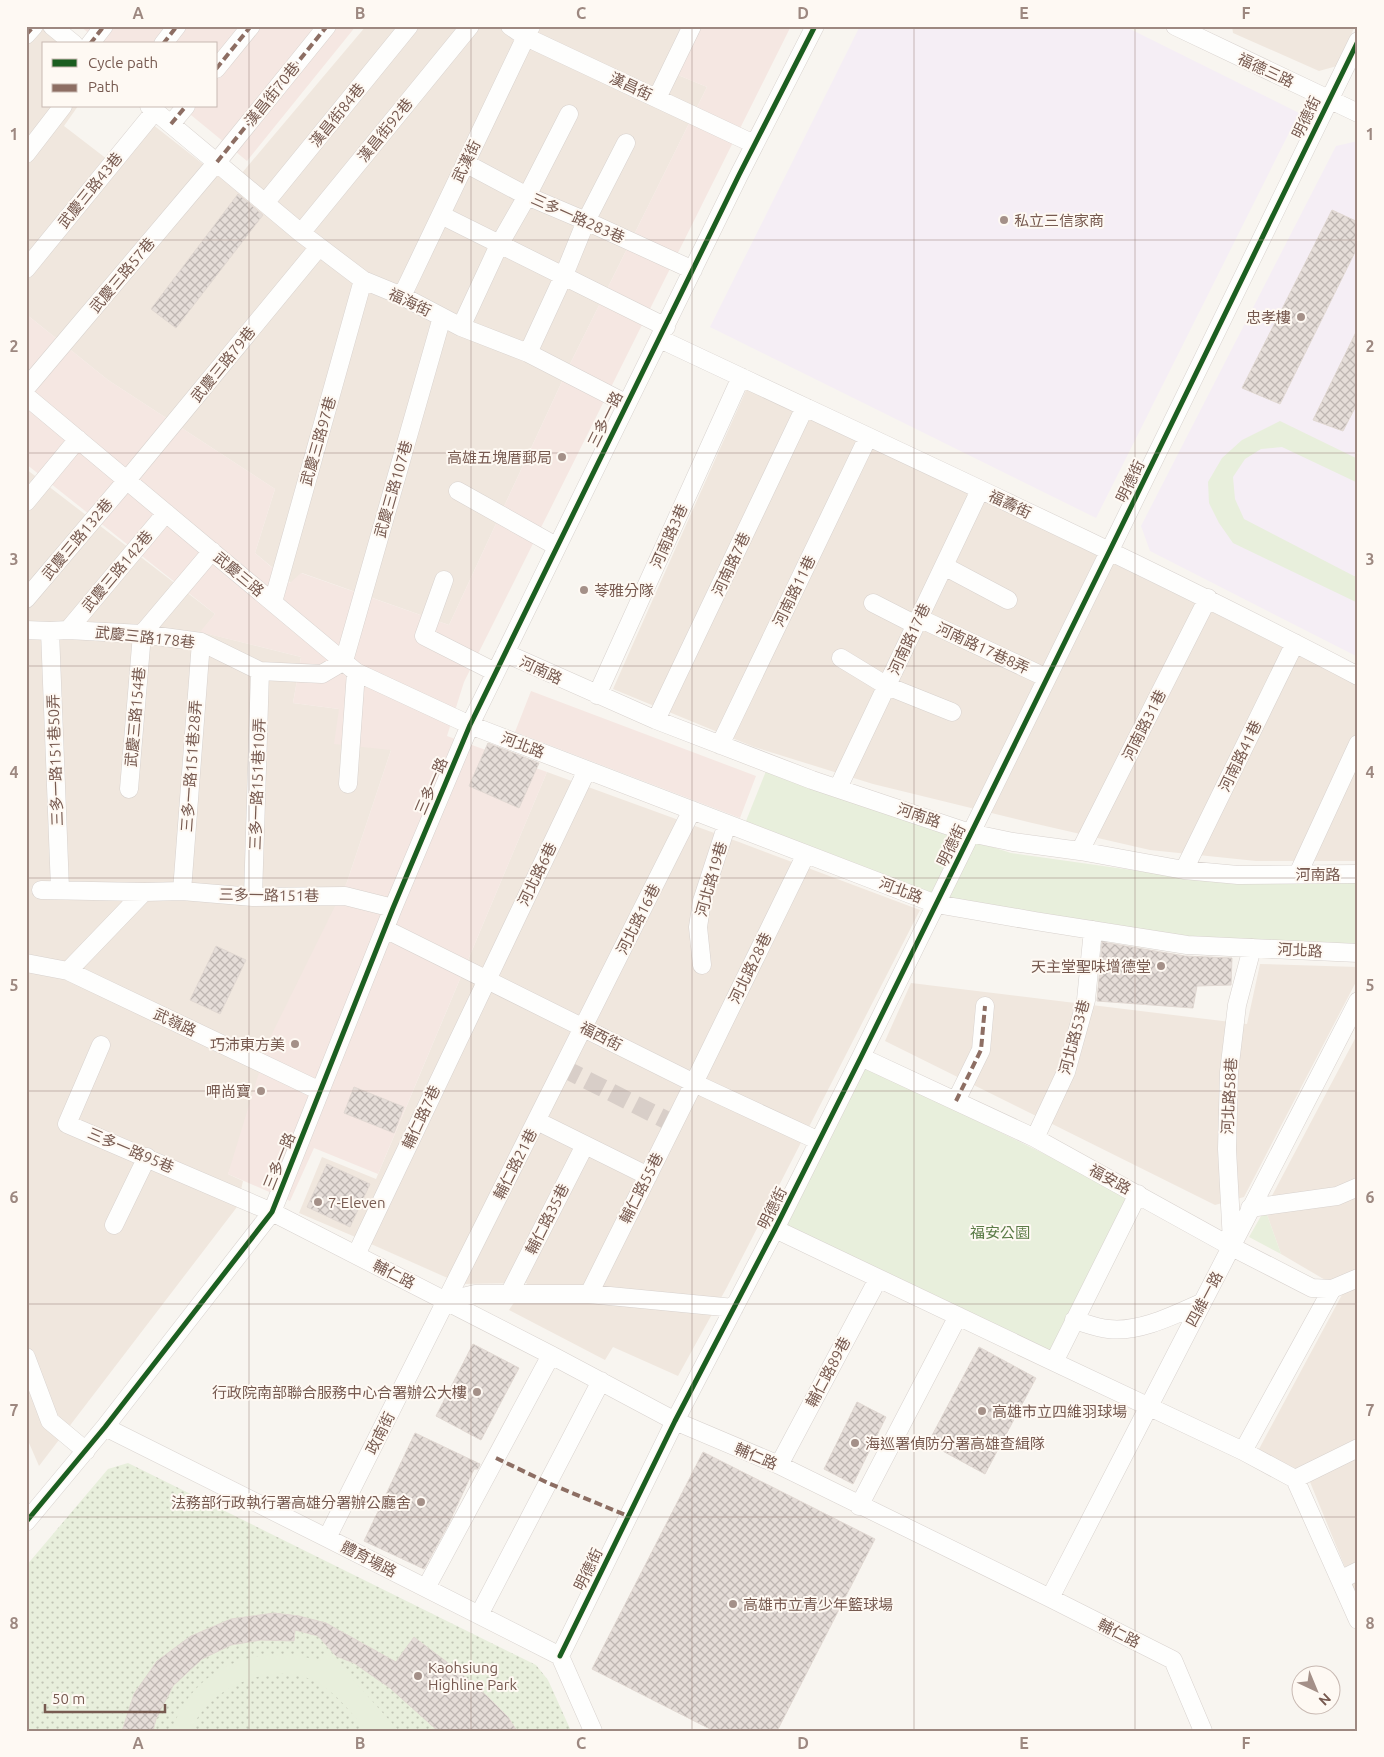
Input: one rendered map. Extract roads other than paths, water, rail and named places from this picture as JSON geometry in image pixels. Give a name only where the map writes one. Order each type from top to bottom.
[{"type":"street","points":[[26,35],[34,26]]},
{"type":"street","points":[[52,26],[72,42]]},
{"type":"street","points":[[92,42],[104,26]]},
{"type":"street","points":[[165,42],[177,26]]},
{"type":"street","points":[[218,66],[250,26]]},
{"type":"street","name":"漢昌街70巷","points":[[217,162],[327,26]]},
{"type":"street","name":"漢昌街84巷","points":[[265,203],[408,26]]},
{"type":"street","name":"漢昌街92巷","points":[[301,233],[470,26]]},
{"type":"street","name":"漢昌街","points":[[510,26],[528,31],[657,98],[754,144]]},
{"type":"street","points":[[657,98],[692,26]]},
{"type":"street","name":"三多一路","points":[[26,1522],[86,1451],[272,1212],[393,908],[470,725],[754,144],[815,26]]},
{"type":"street","name":"福德三路","points":[[1175,26],[1203,33],[1358,114]]},
{"type":"street","name":"武漢街","points":[[402,296],[528,31]]},
{"type":"street","name":"明德街","points":[[560,1656],[674,1421],[775,1229],[861,1057],[1358,41]]},
{"type":"street","points":[[26,154],[61,108]]},
{"type":"street","name":"福海街","points":[[152,108],[301,233],[363,280],[402,296],[461,328],[528,353],[627,404]]},
{"type":"street","name":"武慶三路43巷","points":[[26,269],[152,108]]},
{"type":"street","points":[[171,124],[184,108]]},
{"type":"street","points":[[461,328],[499,245],[527,196],[569,114]]},
{"type":"street","points":[[528,353],[564,275],[586,221],[626,143]]},
{"type":"street","name":"武慶三路57巷","points":[[26,388],[217,162]]},
{"type":"street","name":"三多一路283巷","points":[[465,163],[527,196],[693,270]]},
{"type":"street","name":"福壽街","points":[[441,215],[499,245],[564,275],[740,377],[1110,550],[1208,598],[1358,676]]},
{"type":"street","name":"武慶三路79巷","points":[[127,480],[319,247]]},
{"type":"street","name":"武慶三路97巷","points":[[273,602],[363,280]]},
{"type":"street","name":"武慶三路107巷","points":[[348,784],[350,666],[442,317]]},
{"type":"street","name":"河南路3巷","points":[[597,695],[740,377]]},
{"type":"street","name":"武慶三路","points":[[26,396],[350,666],[470,725]]},
{"type":"street","name":"河南路7巷","points":[[656,720],[805,407]]},
{"type":"street","name":"河南路11巷","points":[[720,745],[868,437]]},
{"type":"street","points":[[26,502],[78,439]]},
{"type":"street","name":"武慶三路132巷","points":[[26,599],[127,480]]},
{"type":"street","name":"河南路17巷","points":[[838,788],[980,490]]},
{"type":"street","points":[[458,491],[556,546]]},
{"type":"street","name":"武慶三路142巷","points":[[68,630],[166,512]]},
{"type":"street","points":[[142,634],[212,551]]},
{"type":"street","points":[[944,566],[1008,600]]},
{"type":"street","points":[[444,580],[424,636],[496,672]]},
{"type":"street","name":"河南路31巷","points":[[1080,851],[1208,598]]},
{"type":"street","name":"河南路17巷8弄","points":[[873,603],[1047,678]]},
{"type":"street","name":"武慶三路178巷","points":[[26,630],[142,634],[201,642],[260,671],[322,674],[350,666]]},
{"type":"street","name":"三多一路151巷50弄","points":[[50,632],[60,889]]},
{"type":"street","name":"武慶三路154巷","points":[[129,789],[142,634]]},
{"type":"street","name":"三多一路151巷28弄","points":[[182,891],[201,642]]},
{"type":"street","name":"河南路41巷","points":[[1184,870],[1295,643]]},
{"type":"street","name":"河南路","points":[[505,653],[597,695],[720,745],[970,833],[1184,870],[1238,875],[1358,874]]},
{"type":"street","points":[[841,658],[887,686],[952,712]]},
{"type":"street","name":"三多一路151巷10弄","points":[[253,897],[260,671]]},
{"type":"street","name":"河北路","points":[[470,725],[936,904],[1188,945],[1358,952]]},
{"type":"street","points":[[1298,874],[1358,744]]},
{"type":"street","name":"河北路6巷","points":[[486,979],[587,770]]},
{"type":"street","name":"河北路16巷","points":[[584,1028],[692,810]]},
{"type":"street","name":"河北路19巷","points":[[702,966],[698,927],[702,901],[727,824]]},
{"type":"street","name":"河北路28巷","points":[[694,1083],[806,854]]},
{"type":"street","name":"三多一路151巷","points":[[41,890],[182,891],[253,897],[345,896],[393,908]]},
{"type":"street","points":[[68,971],[144,892]]},
{"type":"street","name":"福西街","points":[[385,929],[694,1083],[819,1141]]},
{"type":"street","name":"河北路53巷","points":[[1035,1138],[1066,1072],[1086,1000],[1093,930]]},
{"type":"street","name":"河北路58巷","points":[[1232,1247],[1227,1149],[1229,1072],[1237,1005],[1252,948]]},
{"type":"street","name":"武嶺路","points":[[26,963],[68,971],[320,1091]]},
{"type":"street","name":"輔仁路7巷","points":[[356,1255],[486,979]]},
{"type":"street","name":"四維一路","points":[[1050,1598],[1358,1001]]},
{"type":"street","points":[[956,1101],[981,1050],[985,1006]]},
{"type":"street","name":"輔仁路21巷","points":[[446,1301],[584,1028]]},
{"type":"street","name":"三多一路95巷","points":[[101,1045],[67,1124],[272,1212]]},
{"type":"street","name":"福安路","points":[[861,1057],[1035,1138],[1232,1247],[1312,1288],[1332,1289]]},
{"type":"street","name":"輔仁路55巷","points":[[589,1294],[694,1083]]},
{"type":"street","points":[[537,1120],[648,1176]]},
{"type":"street","name":"輔仁路35巷","points":[[509,1294],[585,1144]]},
{"type":"street","points":[[114,1225],[147,1157]]},
{"type":"street","points":[[1250,1208],[1337,1196],[1358,1188]]},
{"type":"street","points":[[1054,1362],[1138,1194]]},
{"type":"street","name":"輔仁路","points":[[272,1212],[551,1355],[674,1421],[779,1466],[1173,1660],[1203,1731]]},
{"type":"street","points":[[775,1229],[1243,1450],[1295,1479],[1358,1620]]},
{"type":"street","points":[[1243,1450],[1332,1289],[1358,1278]]},
{"type":"street","name":"輔仁路89巷","points":[[779,1466],[878,1279]]},
{"type":"street","points":[[446,1301],[475,1294],[589,1294],[734,1308]]},
{"type":"street","name":"政南街","points":[[327,1538],[446,1301]]},
{"type":"street","points":[[1074,1320],[1109,1329],[1141,1326],[1163,1320],[1201,1303]]},
{"type":"street","points":[[858,1506],[958,1316]]},
{"type":"street","points":[[426,1588],[551,1355]]},
{"type":"street","points":[[26,1357],[50,1420],[86,1451]]},
{"type":"street","points":[[479,1615],[601,1381]]},
{"type":"street","name":"體育場路","points":[[105,1427],[560,1656]]},
{"type":"street","points":[[1295,1479],[1358,1448]]},
{"type":"street","points":[[1340,1580],[1358,1571]]},
{"type":"street","points":[[560,1656],[593,1731]]},
{"type":"tunnel","points":[[563,1068],[674,1124]]},
{"type":"place","name":"私立三信家商","points":[[1004,220]]},
{"type":"place","name":"忠孝樓","points":[[1301,317]]},
{"type":"place","name":"高雄五塊厝郵局","points":[[562,457]]},
{"type":"place","name":"苓雅分隊","points":[[584,590]]},
{"type":"place","name":"天主堂聖味增德堂","points":[[1161,966]]},
{"type":"place","name":"巧沛東方美","points":[[295,1044]]},
{"type":"place","name":"呷尚寶","points":[[261,1091]]},
{"type":"place","name":"7-Eleven","points":[[318,1202]]},
{"type":"place","name":"行政院南部聯合服務中心合署辦公大樓","points":[[477,1392]]},
{"type":"place","name":"高雄市立四維羽球場","points":[[982,1411]]},
{"type":"place","name":"海巡署偵防分署高雄查緝隊","points":[[855,1443]]},
{"type":"place","name":"法務部行政執行署高雄分署辦公廳舍","points":[[421,1502]]},
{"type":"place","name":"高雄市立青少年籃球場","points":[[733,1604]]},
{"type":"place","name":"Kaohsiung Highline Park","points":[[418,1676]]},
{"type":"park label","name":"福安公園","points":[[1000,1232]]}]
